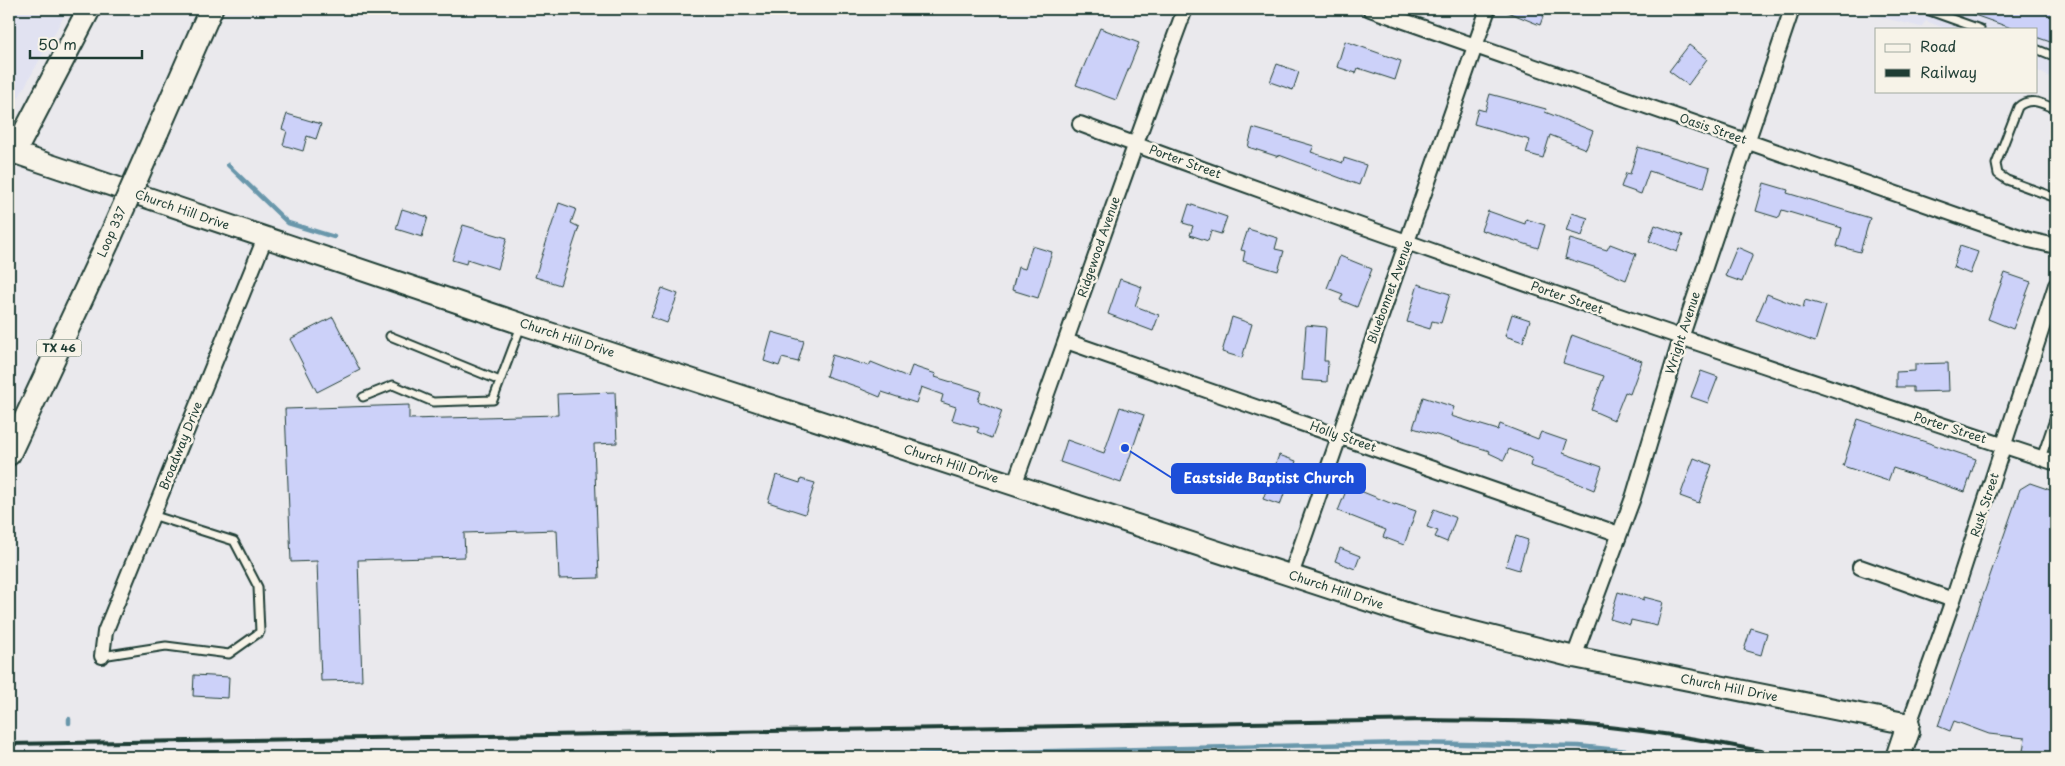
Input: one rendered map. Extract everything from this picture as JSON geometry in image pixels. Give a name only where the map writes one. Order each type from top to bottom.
[{"type":"main road","points":[[11,152],[89,9]]},
{"type":"main road","name":"Loop 337","points":[[9,454],[108,242],[211,9]]},
{"type":"street","name":"Ridgewood Avenue","points":[[1014,485],[1185,9]]},
{"type":"street","name":"Oasis Street","points":[[1370,9],[1962,217],[2029,240],[2056,246]]},
{"type":"street","name":"Bluebonnet Avenue","points":[[1291,575],[1488,9]]},
{"type":"street","name":"Wright Avenue","points":[[1574,657],[1633,498],[1681,338],[1792,9]]},
{"type":"street","name":"Porter Street","points":[[1080,124],[1681,338],[2056,463]]},
{"type":"street","name":"Church Hill Drive","points":[[11,152],[522,324],[1430,622],[1574,657],[1909,724]]},
{"type":"street","name":"Broadway Drive","points":[[102,656],[105,632],[266,238]]},
{"type":"street","name":"Rusk Street","points":[[1893,757],[1902,730],[1909,724],[1953,600],[2056,285]]},
{"type":"street","name":"Holly Street","points":[[1066,342],[1619,534]]},
{"type":"street","points":[[1860,566],[1953,600]]},
{"type":"street","name":"Rusk Street","points":[[1903,757],[1912,732],[1909,724]]},
{"type":"lane","points":[[1924,9],[1977,28]]},
{"type":"lane","points":[[2038,50],[2056,57]]},
{"type":"lane","points":[[2056,109],[2033,101],[2023,102],[2018,107],[1996,164],[1998,174],[2007,180],[2056,198]]},
{"type":"lane","points":[[363,397],[393,385],[433,402],[493,400],[522,324]]},
{"type":"lane","points":[[390,336],[500,380]]},
{"type":"lane","points":[[2041,458],[2056,414]]},
{"type":"lane","points":[[102,656],[166,646],[229,654],[260,632],[258,587],[234,541],[152,515]]},
{"type":"shaded area","points":[[9,9],[68,9],[15,104],[9,111]]},
{"type":"shaded area","points":[[1871,9],[2056,9],[2056,80],[2038,71],[2038,28],[1944,28],[1926,21],[1921,27],[1872,15]]},
{"type":"building","points":[[1500,9],[1546,9],[1540,25]]},
{"type":"building","points":[[1963,9],[2056,9],[2056,44],[2038,38],[2038,28],[2011,28],[1963,11]]},
{"type":"building","points":[[1100,28],[1139,43],[1116,100],[1076,85]]},
{"type":"building","points":[[1345,41],[1401,61],[1395,80],[1358,68],[1356,73],[1337,67]]},
{"type":"building","points":[[1689,45],[1707,59],[1688,85],[1669,71]]},
{"type":"building","points":[[1277,64],[1299,72],[1293,90],[1270,82]]},
{"type":"building","points":[[1490,94],[1546,109],[1545,112],[1593,131],[1586,149],[1550,135],[1543,158],[1526,153],[1530,140],[1474,124],[1478,109],[1485,111]]},
{"type":"building","points":[[287,114],[321,124],[316,139],[307,136],[303,151],[283,145],[287,131],[282,129]]},
{"type":"building","points":[[1253,128],[1314,146],[1311,152],[1343,163],[1344,158],[1366,165],[1359,185],[1279,155],[1279,157],[1248,147]]},
{"type":"building","points":[[1638,147],[1710,168],[1704,188],[1649,171],[1641,194],[1621,187],[1626,173],[1630,174]]},
{"type":"building","points":[[1764,183],[1788,190],[1787,193],[1870,218],[1860,252],[1837,246],[1842,228],[1782,210],[1779,218],[1756,211]]},
{"type":"building","points":[[559,203],[576,209],[571,223],[579,227],[560,285],[535,277]]},
{"type":"building","points":[[1189,204],[1227,217],[1221,234],[1211,231],[1208,241],[1190,235],[1193,226],[1183,223]]},
{"type":"building","points":[[402,209],[428,217],[422,237],[396,229]]},
{"type":"building","points":[[1488,211],[1525,224],[1526,219],[1545,225],[1538,248],[1481,230]]},
{"type":"building","points":[[1572,213],[1588,218],[1582,236],[1566,231]]},
{"type":"building","points":[[463,225],[507,238],[498,269],[467,259],[466,264],[452,260]]},
{"type":"building","points":[[1655,225],[1683,235],[1677,252],[1649,241]]},
{"type":"building","points":[[1248,229],[1278,238],[1275,249],[1284,251],[1278,271],[1243,261],[1245,251],[1241,250]]},
{"type":"building","points":[[1570,239],[1607,250],[1610,244],[1636,254],[1626,280],[1600,269],[1565,258]]},
{"type":"building","points":[[1032,246],[1052,252],[1038,298],[1012,290],[1018,267],[1025,269]]},
{"type":"building","points":[[1960,246],[1978,252],[1970,274],[1953,267]]},
{"type":"building","points":[[1737,247],[1753,254],[1742,282],[1725,276]]},
{"type":"building","points":[[1340,256],[1372,269],[1357,307],[1340,300],[1343,294],[1327,288]]},
{"type":"building","points":[[2005,273],[2031,282],[2013,329],[1988,319]]},
{"type":"building","points":[[1120,279],[1142,287],[1135,306],[1159,315],[1153,331],[1108,314]]},
{"type":"building","points":[[1418,284],[1450,294],[1441,323],[1432,321],[1430,329],[1407,322]]},
{"type":"building","points":[[662,288],[678,294],[667,323],[651,317]]},
{"type":"building","points":[[1767,294],[1803,308],[1805,300],[1826,306],[1815,342],[1756,320]]},
{"type":"building","points":[[1512,314],[1530,320],[1523,342],[1505,336]]},
{"type":"building","points":[[333,317],[360,370],[317,392],[290,339]]},
{"type":"building","points":[[1232,317],[1252,324],[1242,358],[1222,352]]},
{"type":"building","points":[[1306,325],[1326,327],[1324,361],[1328,361],[1327,382],[1302,380]]},
{"type":"building","points":[[772,332],[804,341],[798,362],[782,358],[779,366],[764,361]]},
{"type":"building","points":[[1572,335],[1642,361],[1630,394],[1625,392],[1614,420],[1591,410],[1604,376],[1563,363]]},
{"type":"building","points":[[832,355],[869,366],[871,362],[908,377],[912,366],[936,374],[935,377],[981,391],[978,401],[1002,411],[992,438],[977,432],[979,428],[952,420],[956,407],[941,402],[943,395],[921,387],[916,403],[882,392],[880,397],[861,388],[826,376]]},
{"type":"building","points":[[1948,363],[1949,391],[1913,392],[1913,387],[1896,387],[1896,372],[1915,371],[1915,364]]},
{"type":"building","points":[[1701,371],[1718,377],[1708,403],[1691,397]]},
{"type":"building","points":[[615,392],[617,443],[594,444],[599,578],[559,579],[557,530],[464,533],[465,557],[358,560],[362,680],[321,681],[317,561],[291,562],[285,409],[409,405],[409,419],[558,415],[557,394]]},
{"type":"building","points":[[1423,397],[1454,407],[1451,416],[1498,430],[1500,424],[1538,439],[1541,432],[1567,441],[1563,453],[1602,467],[1594,490],[1570,479],[1530,466],[1532,458],[1509,449],[1504,460],[1489,453],[1490,451],[1413,428]]},
{"type":"building","points":[[1120,407],[1144,415],[1121,483],[1060,462],[1067,440],[1104,453]]},
{"type":"building","points":[[1858,419],[1976,459],[1965,492],[1893,468],[1888,481],[1843,466]]},
{"type":"building","points":[[1279,455],[1296,461],[1280,505],[1263,499]]},
{"type":"building","points":[[1694,458],[1712,465],[1699,503],[1680,496]]},
{"type":"building","points":[[776,475],[800,483],[801,479],[815,483],[805,514],[768,502]]},
{"type":"building","points":[[2030,483],[2056,492],[2056,755],[2023,751],[2025,738],[1989,734],[1954,721],[1950,731],[1938,726],[2020,489]]},
{"type":"building","points":[[1348,486],[1395,505],[1416,511],[1404,545],[1383,537],[1386,530],[1338,511]]},
{"type":"building","points":[[1434,509],[1456,518],[1447,542],[1435,537],[1438,531],[1427,527]]},
{"type":"building","points":[[1516,536],[1528,540],[1519,570],[1506,566]]},
{"type":"building","points":[[1340,548],[1360,556],[1355,569],[1335,561]]},
{"type":"building","points":[[1618,592],[1644,600],[1644,597],[1663,602],[1657,626],[1631,620],[1630,625],[1610,619]]},
{"type":"building","points":[[1751,628],[1767,633],[1761,655],[1744,650]]},
{"type":"building","points":[[194,675],[229,677],[228,698],[193,696]]},
{"type":"waterway","points":[[228,165],[288,223],[334,237]]},
{"type":"waterway","points":[[621,757],[878,755],[1407,743],[1578,746],[1688,757]]},
{"type":"railway","points":[[9,744],[1429,720],[1529,721],[1591,725],[1677,736],[1789,757]]},
{"type":"place","name":"Eastside Baptist Church","points":[[1125,448]]}]
